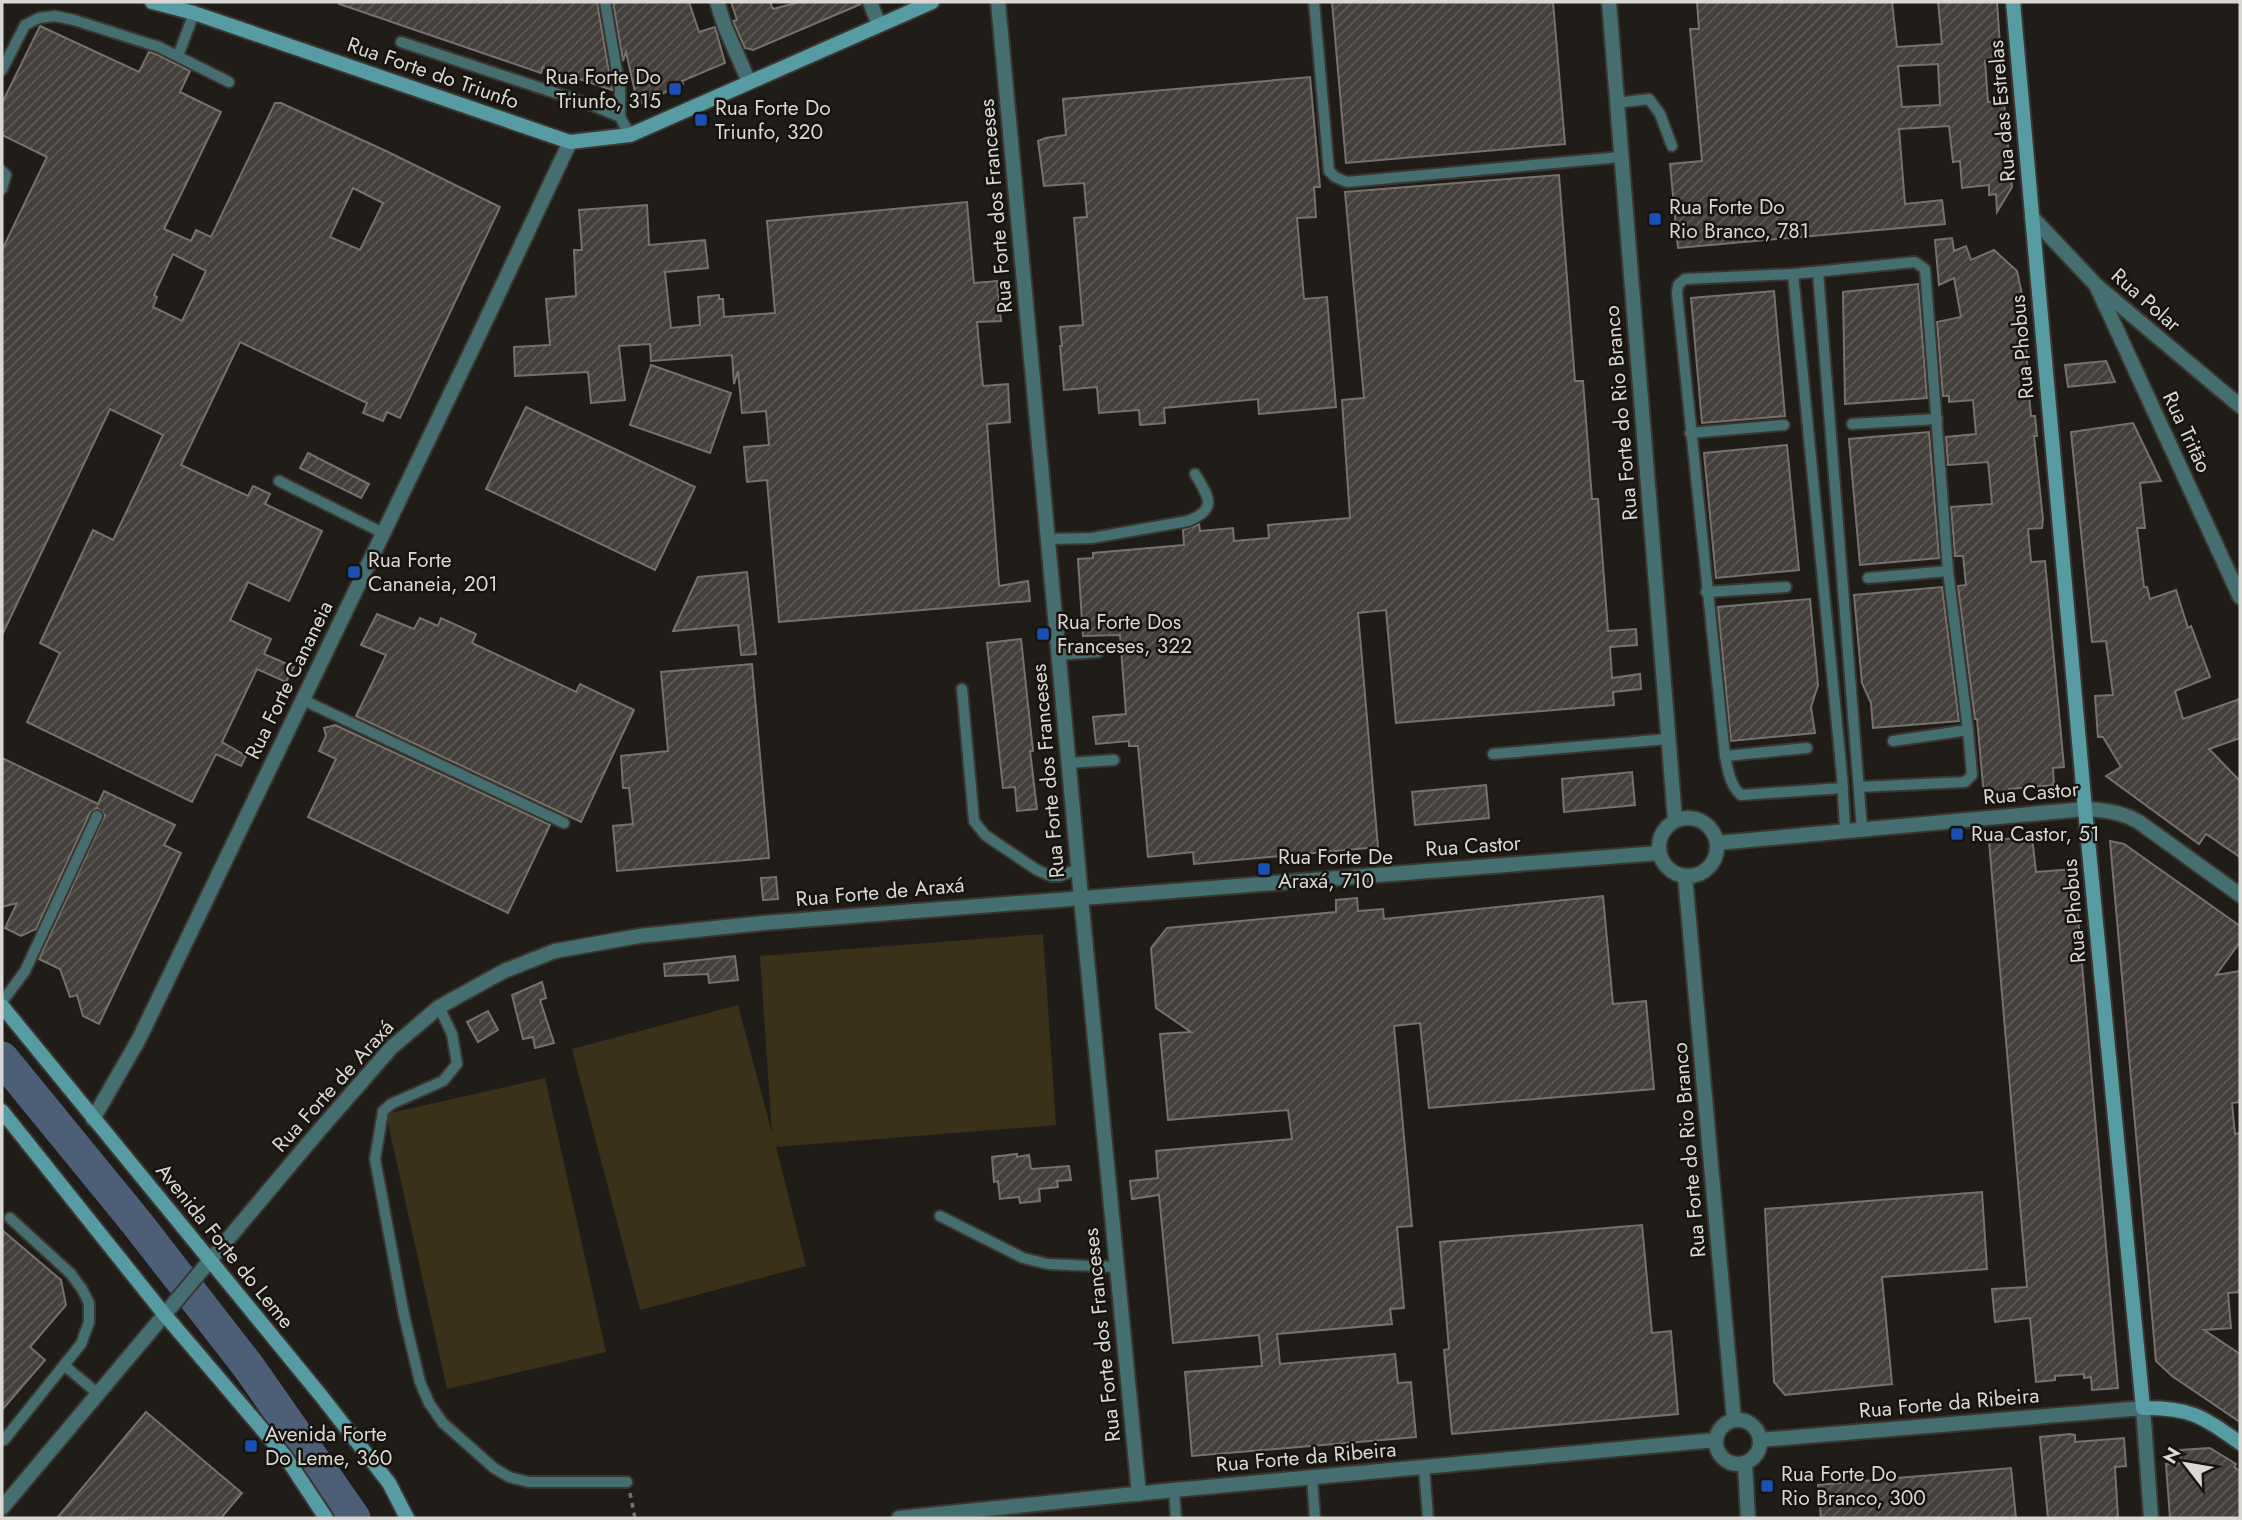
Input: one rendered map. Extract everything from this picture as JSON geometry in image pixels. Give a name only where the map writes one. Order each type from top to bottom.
[{"type":"street","name":"Rua Forte do Triunfo","points":[[152,2],[194,13],[570,142],[630,135],[932,2]]},
{"type":"street","points":[[717,2],[749,82]]},
{"type":"street","points":[[870,2],[879,25]]},
{"type":"street","name":"Rua Forte dos Franceses","points":[[998,2],[1139,1494]]},
{"type":"street","name":"Rua Forte do Rio Branco","points":[[1609,2],[1675,820]]},
{"type":"street","name":"Rua das Estrelas","points":[[2013,2],[2032,217]]},
{"type":"street","name":"Rua Forte Cananeia","points":[[93,1119],[139,1039],[570,142]]},
{"type":"street","name":"Rua Polar","points":[[2032,217],[2096,285],[2240,406]]},
{"type":"street","name":"Rua Phobus","points":[[2032,217],[2151,1518]]},
{"type":"street","name":"Rua Tritão","points":[[2096,285],[2240,597]]},
{"type":"street","name":"Rua Castor","points":[[1717,843],[2085,809],[2109,810],[2140,822],[2240,895]]},
{"type":"street","points":[[1685,818],[1703,822],[1710,828],[1717,843],[1711,864],[1695,875],[1685,876],[1668,869],[1659,853],[1662,834],[1667,826],[1675,820],[1685,818]]},
{"type":"street","name":"Rua Castor","points":[[1081,897],[1659,853]]},
{"type":"street","name":"Rua Forte do Rio Branco","points":[[1685,876],[1734,1420]]},
{"type":"street","name":"Rua Forte de Araxá","points":[[2,1508],[391,1048],[439,1007],[504,971],[555,951],[639,936],[1081,897]]},
{"type":"street","name":"Avenida Forte do Leme","points":[[2,1004],[206,1264],[322,1397],[388,1483],[407,1518]]},
{"type":"street","points":[[2,1111],[164,1314],[285,1456],[326,1518]]},
{"type":"street","points":[[2143,1408],[2170,1408],[2190,1412],[2240,1443]]},
{"type":"street","name":"Rua Forte da Ribeira","points":[[1760,1440],[2143,1408]]},
{"type":"street","points":[[1734,1420],[1741,1420],[1754,1427],[1760,1440],[1756,1454],[1737,1464],[1719,1454],[1716,1440],[1721,1427],[1734,1420]]},
{"type":"street","name":"Rua Forte da Ribeira","points":[[900,1518],[1716,1440]]},
{"type":"street","points":[[1745,1462],[1748,1518]]},
{"type":"lane","points":[[605,2],[620,89],[620,117],[630,135]]},
{"type":"lane","points":[[1314,2],[1329,171],[1335,177],[1347,182],[1621,157]]},
{"type":"lane","points":[[178,57],[194,13]]},
{"type":"lane","points":[[2,70],[25,25],[38,18],[55,16],[159,47],[229,82]]},
{"type":"lane","points":[[401,42],[589,104],[620,117]]},
{"type":"lane","points":[[1618,103],[1649,99],[1660,114],[1672,146]]},
{"type":"lane","points":[[2,171],[6,175],[6,181],[2,189]]},
{"type":"lane","points":[[1843,788],[1741,795],[1735,790],[1725,756],[1690,433],[1678,285],[1685,279],[1793,274],[1915,262],[1925,269],[1948,571],[1972,775],[1965,782],[1859,787]]},
{"type":"lane","points":[[1818,272],[1862,829]]},
{"type":"lane","points":[[1793,274],[1845,830]]},
{"type":"lane","points":[[1807,419],[1829,416]]},
{"type":"lane","points":[[1852,424],[1937,419]]},
{"type":"lane","points":[[1690,433],[1783,425]]},
{"type":"lane","points":[[1048,539],[1092,538],[1188,521],[1203,515],[1208,508],[1208,496],[1195,474]]},
{"type":"lane","points":[[279,481],[383,533]]},
{"type":"lane","points":[[1868,578],[1948,571]]},
{"type":"lane","points":[[1706,592],[1786,587]]},
{"type":"lane","points":[[1823,599],[1843,597]]},
{"type":"lane","points":[[1058,655],[1098,652]]},
{"type":"lane","points":[[962,689],[974,821],[985,835],[1051,876],[1060,876],[1078,869]]},
{"type":"lane","points":[[303,700],[564,823]]},
{"type":"lane","points":[[1893,741],[1968,730]]},
{"type":"lane","points":[[1493,754],[1668,738]]},
{"type":"lane","points":[[1725,756],[1807,748]]},
{"type":"lane","points":[[1068,763],[1114,760]]},
{"type":"lane","points":[[2,1004],[25,971],[97,816]]},
{"type":"lane","points":[[439,1007],[452,1034],[457,1064],[443,1081],[391,1104],[383,1111],[375,1159],[404,1315],[420,1382],[429,1403],[443,1423],[494,1468],[509,1477],[529,1482],[627,1482]]},
{"type":"lane","points":[[940,1216],[1023,1258],[1048,1264],[1116,1267]]},
{"type":"lane","points":[[4,1440],[81,1344],[89,1322],[89,1303],[71,1274],[10,1218]]},
{"type":"lane","points":[[64,1366],[97,1394]]},
{"type":"lane","points":[[1424,1467],[1428,1518]]},
{"type":"lane","points":[[1312,1478],[1315,1518]]},
{"type":"lane","points":[[1174,1490],[1176,1518]]},
{"type":"path","points":[[627,1482],[635,1518]]},
{"type":"shaded area","points":[[1043,934],[1056,1125],[776,1147],[806,1266],[640,1310],[572,1049],[738,1005],[772,1133],[760,956]]},
{"type":"shaded area","points":[[545,1078],[606,1352],[447,1389],[386,1114]]},
{"type":"building","points":[[597,2],[612,90],[543,67],[541,73],[339,4]]},
{"type":"building","points":[[613,2],[689,2],[699,32],[715,27],[725,63],[682,81],[683,84],[638,105],[626,52],[623,61]]},
{"type":"building","points":[[731,2],[770,2],[773,9],[799,2],[861,4],[753,50],[745,48],[733,21],[737,20]]},
{"type":"building","points":[[1332,2],[1553,2],[1565,144],[1346,163]]},
{"type":"building","points":[[1697,2],[1892,2],[1897,47],[1942,44],[1938,2],[1997,2],[2001,60],[1985,61],[1988,102],[2004,101],[2012,187],[1997,212],[1996,194],[1989,195],[1989,185],[1962,188],[1960,161],[1953,162],[1949,126],[1899,129],[1905,204],[1942,200],[1945,224],[1678,248],[1670,164],[1702,161],[1690,29],[1699,29]],"holes":[[[1938,64],[1940,105],[1902,107],[1898,66]]]},
{"type":"building","points":[[40,26],[139,72],[149,52],[190,71],[180,92],[221,112],[164,229],[191,241],[196,230],[211,237],[275,103],[281,103],[386,151],[500,207],[400,418],[387,412],[383,421],[363,413],[367,403],[240,342],[181,465],[248,496],[253,486],[270,494],[265,504],[322,531],[289,601],[248,582],[230,620],[271,639],[264,654],[294,667],[286,682],[257,669],[222,742],[246,756],[241,766],[216,754],[192,802],[27,722],[60,653],[40,643],[93,530],[113,540],[163,435],[110,409],[2,635],[2,250],[47,157],[2,135],[2,103]],"holes":[[[353,188],[383,203],[360,250],[330,237]],[[173,254],[206,271],[182,321],[153,307],[157,297],[154,295]]]},
{"type":"building","points":[[1310,77],[1320,187],[1314,187],[1316,217],[1297,218],[1304,299],[1327,297],[1336,407],[1259,414],[1258,399],[1164,408],[1165,423],[1140,425],[1139,410],[1099,413],[1097,387],[1064,390],[1060,327],[1083,325],[1074,218],[1087,217],[1084,183],[1044,186],[1038,141],[1066,135],[1063,99]]},
{"type":"building","points":[[1559,175],[1575,381],[1583,381],[1592,499],[1598,499],[1608,631],[1636,629],[1637,645],[1610,647],[1612,678],[1640,674],[1641,689],[1613,692],[1614,705],[1396,723],[1386,610],[1358,613],[1378,847],[1194,864],[1193,852],[1148,857],[1138,746],[1129,746],[1129,741],[1096,744],[1093,717],[1126,714],[1120,635],[1083,636],[1078,559],[1093,558],[1093,553],[1184,545],[1183,530],[1199,524],[1200,531],[1233,528],[1234,541],[1269,538],[1268,525],[1350,518],[1342,400],[1364,398],[1345,192]]},
{"type":"building","points":[[967,202],[974,283],[997,281],[1001,321],[977,322],[983,386],[1008,384],[1010,422],[987,424],[999,586],[1028,581],[1030,601],[779,622],[767,480],[747,482],[744,447],[769,445],[766,411],[742,413],[738,371],[734,384],[732,355],[651,361],[650,344],[619,346],[625,400],[591,403],[588,372],[515,376],[514,347],[550,345],[546,299],[576,296],[574,250],[582,250],[579,210],[647,205],[649,245],[705,240],[708,268],[665,272],[671,328],[700,325],[698,297],[719,295],[719,299],[723,299],[724,317],[775,313],[767,221]]},
{"type":"building","points":[[1952,238],[1954,251],[1966,246],[1971,260],[1994,250],[2017,271],[2024,304],[2028,384],[2031,416],[2035,416],[2037,436],[2034,436],[2043,519],[2042,528],[2028,529],[2031,562],[2045,561],[2064,767],[2053,768],[2054,785],[2009,789],[2010,794],[1984,796],[1977,719],[1958,586],[1966,585],[1963,556],[1955,556],[1951,507],[1992,504],[1988,462],[1948,465],[1946,437],[1976,434],[1973,400],[1949,402],[1949,396],[1943,396],[1937,322],[1961,317],[1954,278],[1939,285],[1935,240]]},
{"type":"building","points":[[1918,284],[1927,398],[1845,404],[1843,292]]},
{"type":"building","points":[[1774,291],[1785,416],[1702,423],[1691,298]]},
{"type":"building","points":[[2106,361],[2115,382],[2068,387],[2065,365]]},
{"type":"building","points":[[651,365],[731,393],[710,453],[630,425]]},
{"type":"building","points":[[526,407],[695,487],[655,570],[486,489]]},
{"type":"building","points":[[2133,423],[2161,481],[2140,483],[2145,528],[2137,528],[2144,587],[2147,587],[2150,599],[2176,590],[2188,628],[2191,626],[2210,677],[2175,691],[2183,719],[2240,699],[2240,738],[2209,749],[2240,781],[2240,857],[2206,834],[2199,844],[2106,776],[2121,767],[2103,737],[2098,737],[2095,696],[2113,695],[2106,641],[2092,642],[2071,432]]},
{"type":"building","points":[[1929,432],[1939,558],[1860,565],[1849,439]]},
{"type":"building","points":[[1787,445],[1799,570],[1716,578],[1704,453]]},
{"type":"building","points":[[308,453],[369,484],[361,498],[300,468]]},
{"type":"building","points":[[747,572],[756,654],[741,655],[738,625],[673,631],[698,577]]},
{"type":"building","points":[[1942,587],[1959,721],[1873,728],[1871,703],[1862,683],[1854,595]]},
{"type":"building","points":[[1810,599],[1818,685],[1811,707],[1815,733],[1731,741],[1718,607]]},
{"type":"building","points":[[377,614],[414,629],[420,618],[438,626],[441,618],[476,634],[472,643],[576,692],[580,684],[634,710],[581,822],[356,716],[386,655],[361,645]]},
{"type":"building","points":[[1021,639],[1037,809],[1017,811],[1015,787],[1003,788],[987,643]]},
{"type":"building","points":[[752,664],[769,858],[617,871],[613,826],[633,824],[629,788],[623,788],[621,756],[668,751],[661,672]]},
{"type":"building","points":[[335,725],[550,825],[508,913],[308,817],[336,759],[319,751],[326,736],[324,728]]},
{"type":"building","points":[[2,758],[98,804],[104,791],[175,825],[164,845],[181,853],[99,1024],[83,1016],[77,995],[70,997],[60,969],[39,959],[105,815],[97,808],[90,813],[36,929],[21,936],[5,928],[17,903],[2,907]]},
{"type":"building","points":[[1632,772],[1635,805],[1564,812],[1562,779]]},
{"type":"building","points":[[1486,785],[1489,818],[1415,825],[1412,792]]},
{"type":"building","points":[[2032,836],[2036,872],[2074,869],[2118,1388],[2092,1390],[2091,1377],[2084,1378],[2084,1374],[2055,1376],[2055,1380],[2036,1382],[2030,1318],[1995,1322],[1992,1289],[2027,1287],[1989,841]]},
{"type":"building","points":[[2110,841],[2124,844],[2240,926],[2240,942],[2216,975],[2240,971],[2240,1102],[2232,1103],[2235,1134],[2240,1133],[2240,1292],[2228,1293],[2231,1328],[2204,1330],[2240,1354],[2240,1422],[2172,1376],[2156,1361]]},
{"type":"building","points":[[776,877],[778,899],[763,900],[761,878]]},
{"type":"building","points":[[1603,896],[1613,1004],[1646,1001],[1654,1089],[1429,1108],[1420,1023],[1394,1026],[1412,1226],[1397,1227],[1404,1308],[1390,1309],[1392,1324],[1277,1334],[1280,1364],[1395,1354],[1398,1383],[1411,1382],[1416,1437],[1192,1456],[1185,1372],[1262,1366],[1259,1335],[1173,1343],[1159,1195],[1132,1199],[1130,1181],[1158,1178],[1156,1151],[1292,1139],[1288,1110],[1168,1120],[1160,1034],[1191,1032],[1156,1008],[1151,948],[1167,928],[1336,912],[1336,900],[1357,898],[1358,911],[1383,909],[1384,919]]},
{"type":"building","points":[[735,956],[738,980],[709,983],[708,974],[665,976],[664,964]]},
{"type":"building","points":[[542,982],[546,998],[540,1000],[554,1043],[535,1048],[533,1037],[523,1039],[512,995]]},
{"type":"building","points":[[488,1011],[498,1030],[478,1042],[467,1022]]},
{"type":"building","points":[[1017,1154],[1017,1157],[1029,1155],[1031,1169],[1069,1166],[1071,1180],[1057,1181],[1058,1187],[1039,1189],[1040,1201],[1020,1203],[1019,1197],[1000,1199],[998,1181],[994,1182],[992,1157]]},
{"type":"building","points":[[1982,1192],[1987,1269],[1882,1277],[1892,1384],[1785,1395],[1774,1382],[1765,1209]]},
{"type":"building","points":[[1642,1225],[1652,1333],[1671,1331],[1678,1414],[1452,1434],[1444,1350],[1449,1349],[1440,1242]]},
{"type":"building","points":[[2,1230],[61,1280],[66,1305],[30,1347],[45,1360],[2,1410]]},
{"type":"building","points":[[146,1412],[242,1493],[221,1518],[57,1518]]},
{"type":"building","points":[[2075,1435],[2075,1442],[2124,1438],[2126,1466],[2115,1467],[2118,1518],[2048,1518],[2040,1437]]},
{"type":"building","points":[[2210,1448],[2236,1464],[2234,1467],[2240,1471],[2240,1518],[2170,1518],[2166,1464],[2181,1463],[2180,1450]]},
{"type":"building","points":[[2011,1468],[2016,1518],[1821,1518],[1818,1485]]},
{"type":"waterway","points":[[2,1058],[136,1222],[248,1366],[354,1518]]},
{"type":"place","name":"Rua Forte Do Triunfo, 315","points":[[675,89]]},
{"type":"place","name":"Rua Forte Do Triunfo, 320","points":[[701,120]]},
{"type":"place","name":"Rua Forte Do Rio Branco, 781","points":[[1655,219]]},
{"type":"place","name":"Rua Forte Cananeia, 201","points":[[354,572]]},
{"type":"place","name":"Rua Forte Dos Franceses, 322","points":[[1043,634]]},
{"type":"place","name":"Rua Castor, 51","points":[[1957,834]]},
{"type":"place","name":"Rua Forte De Araxá, 710","points":[[1264,869]]},
{"type":"place","name":"Avenida Forte Do Leme, 360","points":[[251,1446]]},
{"type":"place","name":"Rua Forte Do Rio Branco, 300","points":[[1767,1486]]}]
